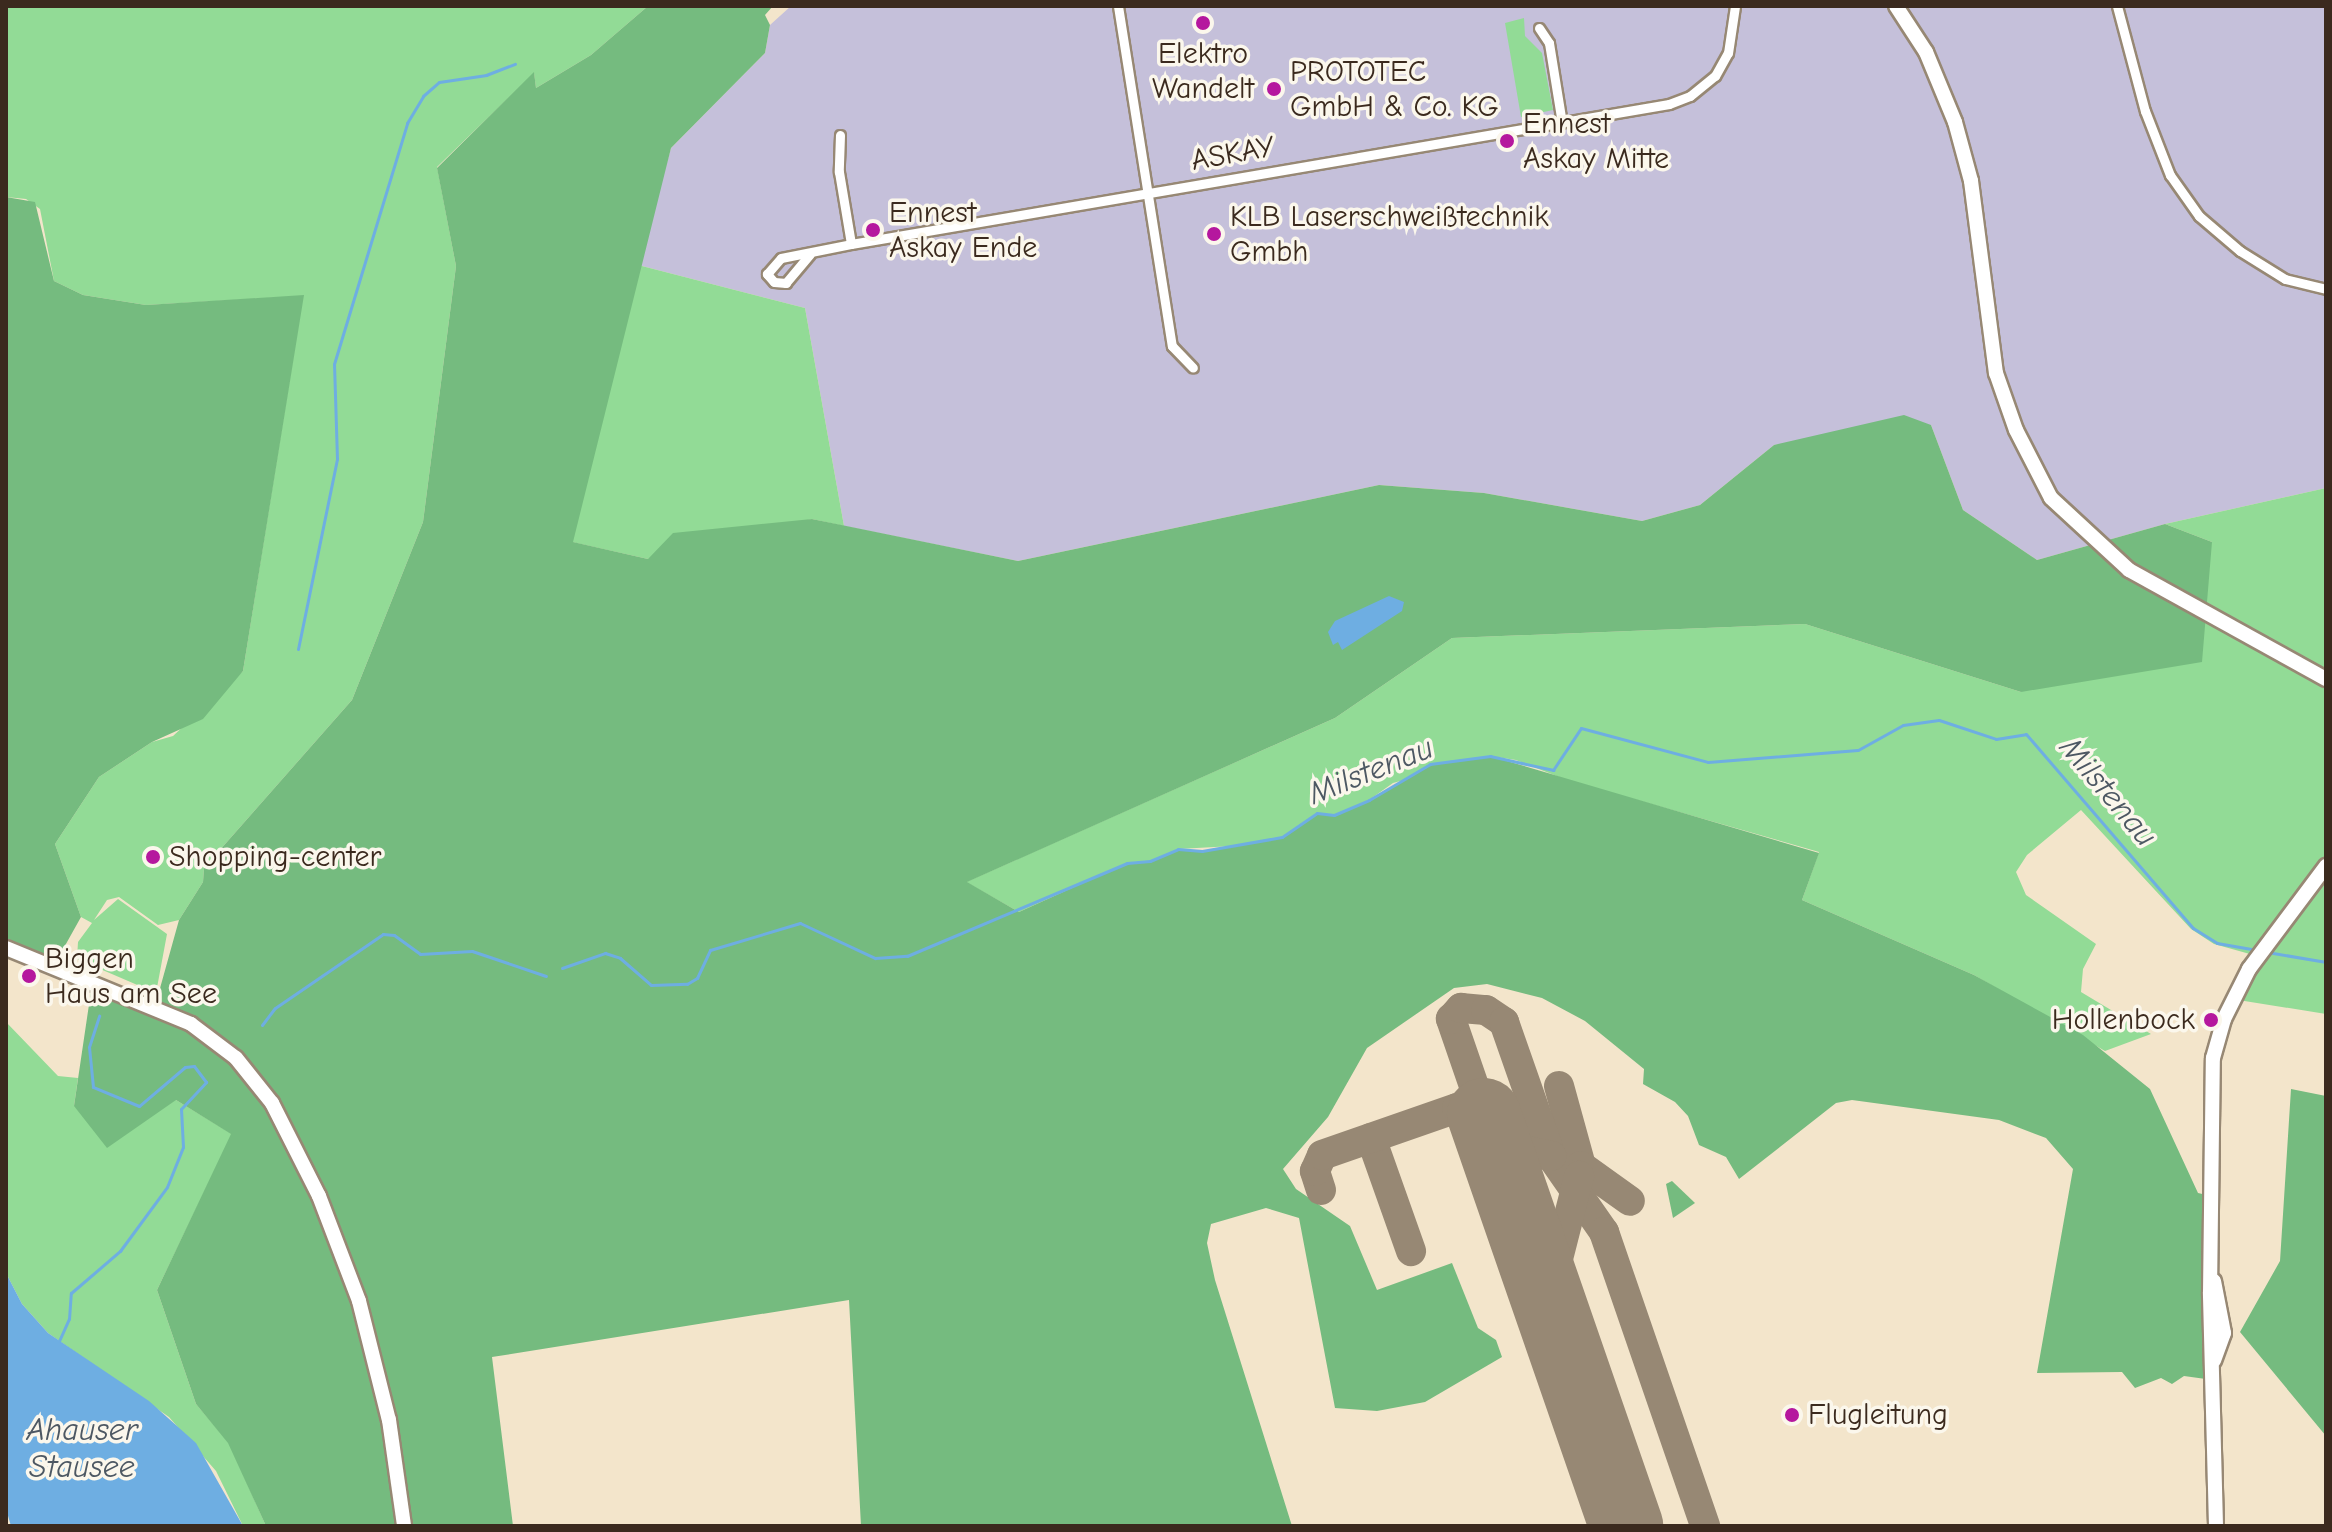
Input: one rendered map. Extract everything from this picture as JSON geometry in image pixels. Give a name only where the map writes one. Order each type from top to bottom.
[{"type":"main road","points":[[1896,6],[1926,52],[1955,122],[1971,181],[1996,373],[2016,430],[2051,498],[2129,570],[2326,679]]},
{"type":"main road","points":[[2216,1526],[2210,1080],[2224,1019],[2262,950],[2326,866]]},
{"type":"main road","points":[[6,948],[191,1024],[236,1058],[272,1103],[319,1196],[359,1301],[389,1420],[404,1526]]},
{"type":"street","points":[[1118,6],[1172,346],[1193,368]]},
{"type":"street","name":"ASKAY","points":[[810,254],[786,283],[774,282],[767,274],[781,258],[851,244],[1562,123],[1690,96],[1715,76],[1728,53],[1735,6]]},
{"type":"street","points":[[2117,6],[2155,137],[2170,175],[2199,216],[2240,251],[2285,279],[2326,289]]},
{"type":"street","points":[[1539,28],[1549,43],[1562,123]]},
{"type":"street","points":[[840,135],[839,172],[851,244]]},
{"type":"shaded area","points":[[791,6],[2326,6],[2326,488],[2165,524],[2037,560],[1963,510],[1931,425],[1774,445],[1700,505],[1642,521],[1484,493],[1379,485],[1018,561],[844,526],[805,308],[638,265],[671,148],[765,53],[770,25]]},
{"type":"green space","points":[[6,6],[648,6],[591,55],[536,88],[534,73],[437,167],[456,266],[423,522],[352,700],[204,868],[203,882],[179,920],[158,925],[119,897],[107,900],[94,920],[118,899],[167,934],[156,993],[77,959],[78,942],[92,923],[81,917],[55,844],[99,777],[152,742],[173,736],[243,671],[303,296],[146,305],[83,295],[54,281],[40,209],[26,199],[6,197]]},
{"type":"green space","points":[[648,6],[773,6],[765,15],[770,25],[765,53],[671,148],[573,542],[648,559],[673,533],[812,519],[1018,561],[1379,485],[1484,493],[1642,521],[1700,505],[1774,445],[1904,415],[1931,425],[1963,510],[2037,560],[2165,524],[2212,542],[2202,662],[2021,692],[1805,624],[1452,638],[1335,718],[967,882],[1019,912],[1127,863],[1150,861],[1178,849],[1202,851],[1282,837],[1317,813],[1334,815],[1369,800],[1430,764],[1490,756],[1819,853],[1802,900],[1974,975],[2083,1035],[2150,1089],[2198,1193],[2211,1196],[2213,1380],[2184,1376],[2172,1384],[2161,1378],[2135,1388],[2122,1372],[2037,1373],[2073,1169],[2046,1138],[1999,1120],[1852,1100],[1836,1103],[1739,1179],[1726,1157],[1699,1145],[1688,1116],[1675,1102],[1643,1084],[1644,1069],[1585,1021],[1542,998],[1487,984],[1454,988],[1367,1048],[1328,1117],[1283,1169],[1296,1189],[1350,1226],[1377,1290],[1452,1263],[1478,1328],[1496,1340],[1502,1357],[1425,1402],[1377,1411],[1335,1408],[1299,1218],[1266,1208],[1211,1224],[1207,1243],[1215,1280],[1292,1526],[861,1526],[849,1300],[492,1357],[513,1526],[266,1526],[228,1443],[196,1404],[157,1290],[231,1134],[176,1100],[107,1148],[74,1106],[91,991],[152,1017],[179,920],[203,882],[204,868],[352,700],[423,522],[456,266],[437,168],[534,72],[536,88],[591,55]]},
{"type":"green space","points":[[1524,18],[1525,36],[1542,53],[1553,110],[1521,117],[1505,23]]},
{"type":"green space","points":[[6,197],[35,202],[54,281],[83,295],[146,305],[304,295],[243,671],[203,719],[152,742],[99,777],[55,844],[81,917],[57,960],[6,939]]},
{"type":"green space","points":[[638,265],[805,308],[844,526],[812,519],[648,559],[572,542]]},
{"type":"green space","points":[[2326,488],[2326,1014],[2232,999],[2257,956],[2214,944],[2191,929],[2081,810],[2027,855],[2016,872],[2026,895],[2096,944],[2083,969],[2081,992],[2151,1034],[2105,1051],[1974,975],[1802,900],[1819,852],[1567,780],[1516,760],[1490,756],[1393,783],[1369,800],[1334,815],[1317,813],[1282,837],[1252,845],[1178,849],[1150,861],[1127,863],[1019,912],[966,882],[1335,718],[1452,638],[1805,624],[2021,692],[2212,542],[2165,524]]},
{"type":"green space","points":[[6,1022],[58,1076],[78,1078],[74,1106],[176,1100],[232,1134],[157,1290],[196,1404],[229,1443],[266,1526],[243,1526],[216,1471],[169,1417],[48,1333],[22,1304],[6,1273]]},
{"type":"green space","points":[[2291,1089],[2326,1096],[2326,1436],[2240,1332],[2280,1261]]},
{"type":"green space","points":[[1672,1181],[1695,1203],[1673,1218],[1666,1184]]},
{"type":"water","points":[[1389,596],[1404,602],[1402,611],[1342,650],[1338,642],[1333,645],[1328,632],[1335,621]]},
{"type":"water","name":"Ahauser Stausee","points":[[6,1273],[22,1304],[48,1333],[149,1401],[196,1443],[243,1526],[11,1526],[6,1509]]},
{"type":"waterway","points":[[298,649],[337,459],[334,364],[407,123],[423,96],[439,82],[486,75],[515,64]]},
{"type":"waterway","name":"Milstenau","points":[[562,968],[605,953],[620,958],[651,985],[687,984],[697,978],[710,950],[800,923],[875,958],[907,956],[1127,863],[1150,861],[1178,849],[1202,851],[1282,837],[1317,813],[1334,815],[1369,800],[1430,764],[1490,756],[1553,770],[1581,728],[1708,762],[1858,750],[1903,725],[1939,720],[1996,739],[2026,734],[2193,928],[2217,943],[2255,950]]},
{"type":"waterway","name":"Milstenau","points":[[262,1025],[275,1008],[383,934],[394,935],[420,954],[472,951],[546,976]]},
{"type":"waterway","name":"Milstenau","points":[[2267,952],[2326,962]]},
{"type":"waterway","name":"Milstenau","points":[[59,1341],[69,1319],[71,1293],[120,1251],[167,1187],[183,1147],[181,1109],[206,1082],[194,1066],[185,1067],[139,1106],[93,1087],[89,1047],[99,1016]]},
{"type":"taxiway","points":[[1484,1115],[1451,1019],[1461,1008],[1486,1010],[1504,1022],[1551,1156],[1604,1232],[1705,1526]]},
{"type":"taxiway","points":[[1559,1086],[1581,1166],[1630,1201]]},
{"type":"taxiway","points":[[1321,1190],[1315,1171],[1322,1155],[1457,1108],[1475,1109],[1484,1115]]},
{"type":"taxiway","points":[[1371,1138],[1411,1251]]},
{"type":"taxiway","points":[[1504,1174],[1523,1150],[1551,1156]]},
{"type":"taxiway","points":[[1548,1298],[1579,1176]]},
{"type":"runway","points":[[1484,1115],[1626,1526]]},
{"type":"place","name":"Elektro Wandelt","points":[[1203,23]]},
{"type":"place","name":"PROTOTEC GmbH & Co. KG","points":[[1274,89]]},
{"type":"place","name":"Ennest Askay Mitte","points":[[1507,141]]},
{"type":"place","name":"Ennest Askay Ende","points":[[873,230]]},
{"type":"place","name":"KLB Laserschweißtechnik Gmbh","points":[[1214,234]]},
{"type":"place","name":"Shopping-center","points":[[153,857]]},
{"type":"place","name":"Biggen Haus am See","points":[[29,976]]},
{"type":"place","name":"Hollenbock","points":[[2211,1020]]},
{"type":"place","name":"Flugleitung","points":[[1792,1415]]}]
